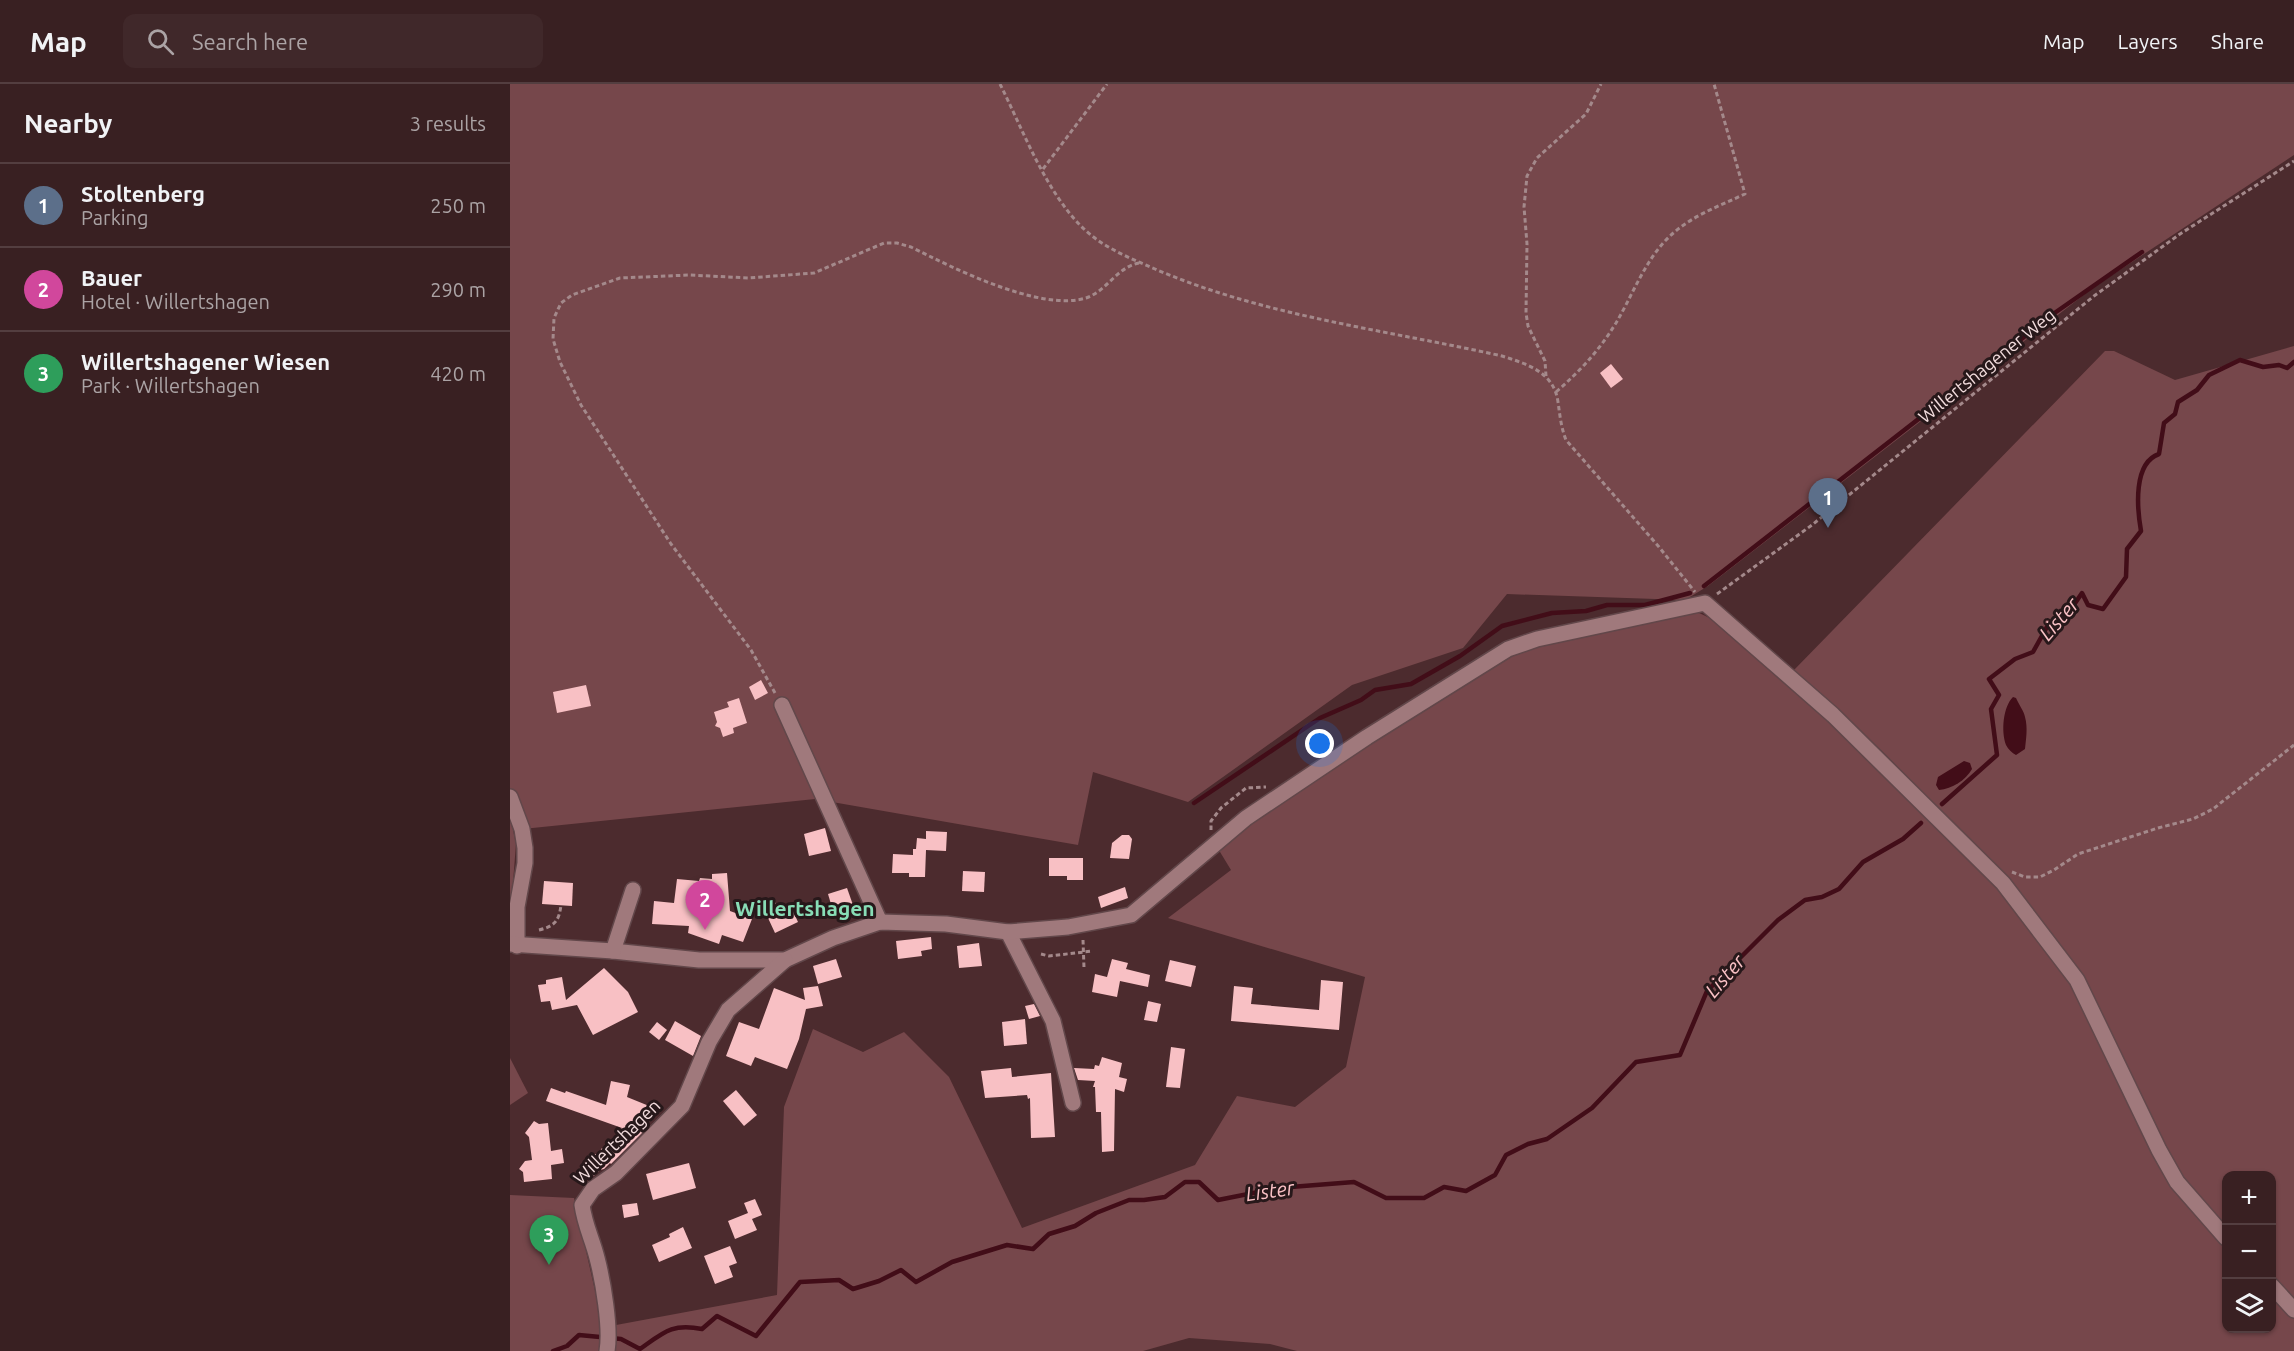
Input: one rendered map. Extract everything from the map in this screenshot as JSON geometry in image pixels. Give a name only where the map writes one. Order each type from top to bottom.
[{"type":"street","points":[[510,797],[522,828],[525,848],[515,942],[699,960],[785,960],[833,938],[880,922],[946,924],[1008,932],[1068,927],[1131,915],[1246,818],[1367,737],[1508,649],[1537,639],[1705,603],[1833,715],[2003,883],[2077,980],[2159,1150],[2177,1182],[2222,1233]]},
{"type":"street","points":[[782,705],[880,922]]},
{"type":"street","points":[[613,951],[633,890]]},
{"type":"street","points":[[1008,932],[1053,1021],[1073,1103]]},
{"type":"street","name":"Willertshagen","points":[[607,1348],[608,1328],[597,1259],[584,1224],[582,1205],[593,1189],[616,1173],[682,1106],[709,1042],[728,1010],[785,960]]},
{"type":"street","points":[[2276,1291],[2294,1310]]},
{"type":"path","points":[[1000,84],[1042,169],[1062,202],[1083,229],[1109,249],[1194,286],[1281,310],[1502,356],[1525,363],[1546,376],[1556,392],[1560,426],[1566,440],[1705,603]]},
{"type":"path","points":[[1042,169],[1107,84]]},
{"type":"path","points":[[1546,376],[1545,361],[1528,326],[1526,313],[1527,244],[1524,207],[1527,176],[1537,158],[1586,114],[1601,84]]},
{"type":"path","points":[[1556,392],[1587,364],[1615,325],[1665,241],[1683,225],[1704,212],[1745,194],[1713,84]]},
{"type":"path","name":"Willertshagener Weg","points":[[1705,603],[1812,525],[2094,296],[2180,234],[2294,161]]},
{"type":"path","points":[[782,705],[751,650],[677,553],[581,405],[560,363],[553,339],[554,318],[561,303],[572,295],[620,278],[690,275],[748,278],[814,273],[885,243],[897,243],[911,247],[945,264],[993,283],[1025,294],[1054,300],[1069,300],[1094,295],[1131,265],[1141,263]]},
{"type":"path","points":[[2011,871],[2025,877],[2040,877],[2078,854],[2193,819],[2213,809],[2294,745]]},
{"type":"path","points":[[1212,847],[1211,821],[1221,808],[1246,788],[1274,784]]},
{"type":"path","points":[[515,942],[552,926],[560,917],[561,905]]},
{"type":"path","points":[[1083,940],[1084,968]]},
{"type":"path","points":[[1041,954],[1049,956],[1093,951]]},
{"type":"shaded area","points":[[510,84],[2294,84],[2294,155],[2094,287],[1708,586],[1685,600],[1507,594],[1463,648],[1352,685],[1188,802],[1093,772],[1078,845],[815,799],[513,830],[516,844],[510,920]]},
{"type":"shaded area","points":[[2294,346],[2294,1300],[2276,1280],[2276,1171],[2222,1171],[2222,1223],[2189,1186],[2172,1161],[2080,976],[1972,841],[1883,752],[1794,670],[2105,351],[2114,351],[2175,380]]},
{"type":"shaded area","points":[[1697,612],[1714,620],[1837,725],[1997,885],[2071,980],[2197,1213],[2222,1241],[2222,1333],[2276,1333],[2276,1299],[2294,1319],[2294,1351],[1297,1351],[1270,1344],[1189,1338],[1143,1351],[510,1351],[510,1195],[574,1198],[596,1295],[600,1328],[777,1295],[784,1107],[813,1029],[863,1052],[904,1032],[949,1077],[1022,1228],[1195,1165],[1237,1096],[1295,1107],[1346,1067],[1365,977],[1168,918],[1231,870],[1217,847],[1247,821],[1477,672],[1538,642]]},
{"type":"shaded area","points":[[2013,697],[2016,698],[2024,712],[2026,725],[2025,749],[2016,755],[2004,739],[2005,713]]},
{"type":"shaded area","points":[[1964,761],[1970,763],[1972,769],[1969,773],[1954,786],[1939,790],[1936,785],[1938,777]]},
{"type":"shaded area","points":[[510,1058],[528,1093],[510,1105]]},
{"type":"building","points":[[1611,364],[1623,379],[1611,388],[1600,373]]},
{"type":"building","points":[[761,680],[768,693],[755,700],[749,687]]},
{"type":"building","points":[[586,685],[591,706],[557,713],[553,692]]},
{"type":"building","points":[[739,698],[747,723],[733,728],[734,733],[723,737],[720,728],[715,726],[717,722],[714,712],[729,707],[727,702]]},
{"type":"building","points":[[825,828],[831,851],[809,856],[804,834]]},
{"type":"building","points":[[926,831],[947,832],[946,851],[926,850],[925,877],[909,877],[909,873],[892,873],[893,854],[913,855],[917,838],[926,839]]},
{"type":"building","points":[[1122,835],[1129,835],[1132,839],[1129,859],[1110,858],[1112,843]]},
{"type":"building","points":[[1049,858],[1083,858],[1083,880],[1067,880],[1067,876],[1049,876]]},
{"type":"building","points":[[963,871],[985,872],[984,892],[962,891]]},
{"type":"building","points":[[727,873],[730,911],[752,919],[743,942],[722,935],[719,944],[688,933],[689,926],[652,924],[654,901],[674,903],[677,879],[699,881],[700,878],[712,879],[712,874]]},
{"type":"building","points":[[544,881],[573,883],[572,906],[542,904]]},
{"type":"building","points":[[1125,887],[1128,898],[1101,908],[1098,897]]},
{"type":"building","points":[[847,888],[853,905],[833,911],[828,894]]},
{"type":"building","points":[[774,900],[780,912],[791,907],[798,922],[775,933],[762,905]]},
{"type":"building","points":[[931,937],[932,949],[921,951],[922,956],[898,959],[896,941]]},
{"type":"building","points":[[979,943],[982,966],[959,968],[957,946]]},
{"type":"building","points":[[836,959],[842,977],[818,984],[813,966]]},
{"type":"building","points":[[1112,959],[1128,963],[1126,969],[1150,975],[1148,987],[1120,981],[1117,997],[1092,992],[1095,974],[1107,977]]},
{"type":"building","points":[[1170,960],[1196,966],[1191,987],[1165,981]]},
{"type":"building","points":[[604,968],[628,992],[638,1012],[593,1035],[577,1005],[552,1010],[550,1001],[541,1002],[538,985],[546,984],[546,980],[562,977],[566,1000]]},
{"type":"building","points":[[1321,980],[1343,982],[1339,1030],[1231,1021],[1234,986],[1253,988],[1251,1004],[1319,1010]]},
{"type":"building","points":[[818,986],[823,1006],[806,1009],[799,1039],[787,1069],[755,1057],[751,1066],[726,1056],[739,1022],[759,1029],[774,988],[805,1000],[803,988]]},
{"type":"building","points":[[1148,1001],[1161,1004],[1157,1022],[1144,1020]]},
{"type":"building","points":[[1034,1004],[1040,1016],[1029,1019],[1025,1006]]},
{"type":"building","points":[[1025,1019],[1027,1044],[1004,1046],[1002,1022]]},
{"type":"building","points":[[675,1021],[701,1036],[693,1056],[665,1040]]},
{"type":"building","points":[[657,1022],[667,1030],[659,1040],[649,1032]]},
{"type":"building","points":[[1171,1047],[1185,1049],[1180,1088],[1166,1087]]},
{"type":"building","points":[[1102,1057],[1122,1063],[1119,1077],[1127,1079],[1124,1092],[1115,1089],[1114,1151],[1102,1152],[1101,1112],[1096,1112],[1095,1087],[1093,1087],[1095,1081],[1078,1080],[1074,1068],[1094,1069],[1095,1065],[1099,1066]]},
{"type":"building","points":[[1011,1068],[1012,1077],[1051,1073],[1055,1137],[1031,1138],[1030,1098],[1028,1099],[1027,1095],[985,1098],[981,1071]]},
{"type":"building","points":[[611,1081],[630,1085],[627,1097],[654,1108],[647,1128],[611,1164],[594,1176],[583,1167],[587,1162],[586,1158],[590,1154],[598,1154],[602,1148],[605,1150],[622,1128],[546,1101],[551,1088],[606,1105]]},
{"type":"building","points":[[736,1090],[757,1115],[744,1126],[723,1101]]},
{"type":"building","points":[[534,1121],[539,1124],[548,1123],[551,1151],[562,1149],[564,1163],[551,1165],[552,1179],[524,1182],[523,1172],[519,1169],[525,1161],[532,1160],[529,1137],[525,1133]]},
{"type":"building","points":[[689,1163],[696,1188],[653,1200],[646,1174]]},
{"type":"building","points":[[755,1199],[762,1215],[752,1219],[757,1230],[735,1239],[728,1221],[748,1213],[744,1203]]},
{"type":"building","points":[[637,1203],[639,1215],[624,1218],[622,1205]]},
{"type":"building","points":[[683,1227],[692,1248],[659,1262],[652,1245],[670,1237],[669,1234]]},
{"type":"building","points":[[730,1246],[737,1263],[729,1266],[733,1277],[715,1284],[704,1256]]},
{"type":"waterway","points":[[1704,586],[2056,312],[2142,252]]},
{"type":"waterway","name":"Lister","points":[[1942,804],[1997,755],[1991,709],[1999,695],[1989,679],[2015,659],[2033,652],[2048,625],[2069,612],[2082,593],[2088,605],[2103,609],[2126,577],[2127,549],[2141,531],[2138,511],[2141,476],[2151,459],[2159,454],[2164,423],[2175,414],[2178,402],[2197,390],[2209,375],[2240,360],[2263,367],[2279,365],[2287,368],[2294,362]]},
{"type":"waterway","points":[[1194,803],[1320,718],[1361,700],[1375,690],[1411,684],[1460,656],[1502,626],[1552,613],[1586,611],[1607,605],[1645,605],[1690,593]]},
{"type":"waterway","name":"Lister","points":[[553,1351],[567,1346],[579,1335],[621,1339],[640,1349],[669,1330],[683,1327],[702,1329],[717,1316],[756,1336],[800,1282],[839,1280],[853,1289],[879,1281],[901,1270],[916,1282],[952,1262],[1007,1245],[1033,1249],[1049,1234],[1075,1226],[1096,1213],[1129,1200],[1165,1197],[1185,1182],[1199,1182],[1218,1200],[1278,1188],[1354,1182],[1386,1198],[1424,1198],[1444,1187],[1466,1191],[1495,1175],[1506,1155],[1528,1144],[1547,1139],[1592,1108],[1636,1062],[1680,1055],[1707,991],[1778,920],[1805,900],[1822,897],[1839,889],[1863,862],[1903,839],[1921,823]]},
{"type":"place","name":"Stoltenberg","points":[[1828,528]]},
{"type":"place","name":"Bauer","points":[[705,930]]},
{"type":"place","name":"Willertshagener Wiesen","points":[[549,1265]]},
{"type":"district","name":"Willertshagen","points":[[805,909]]}]
